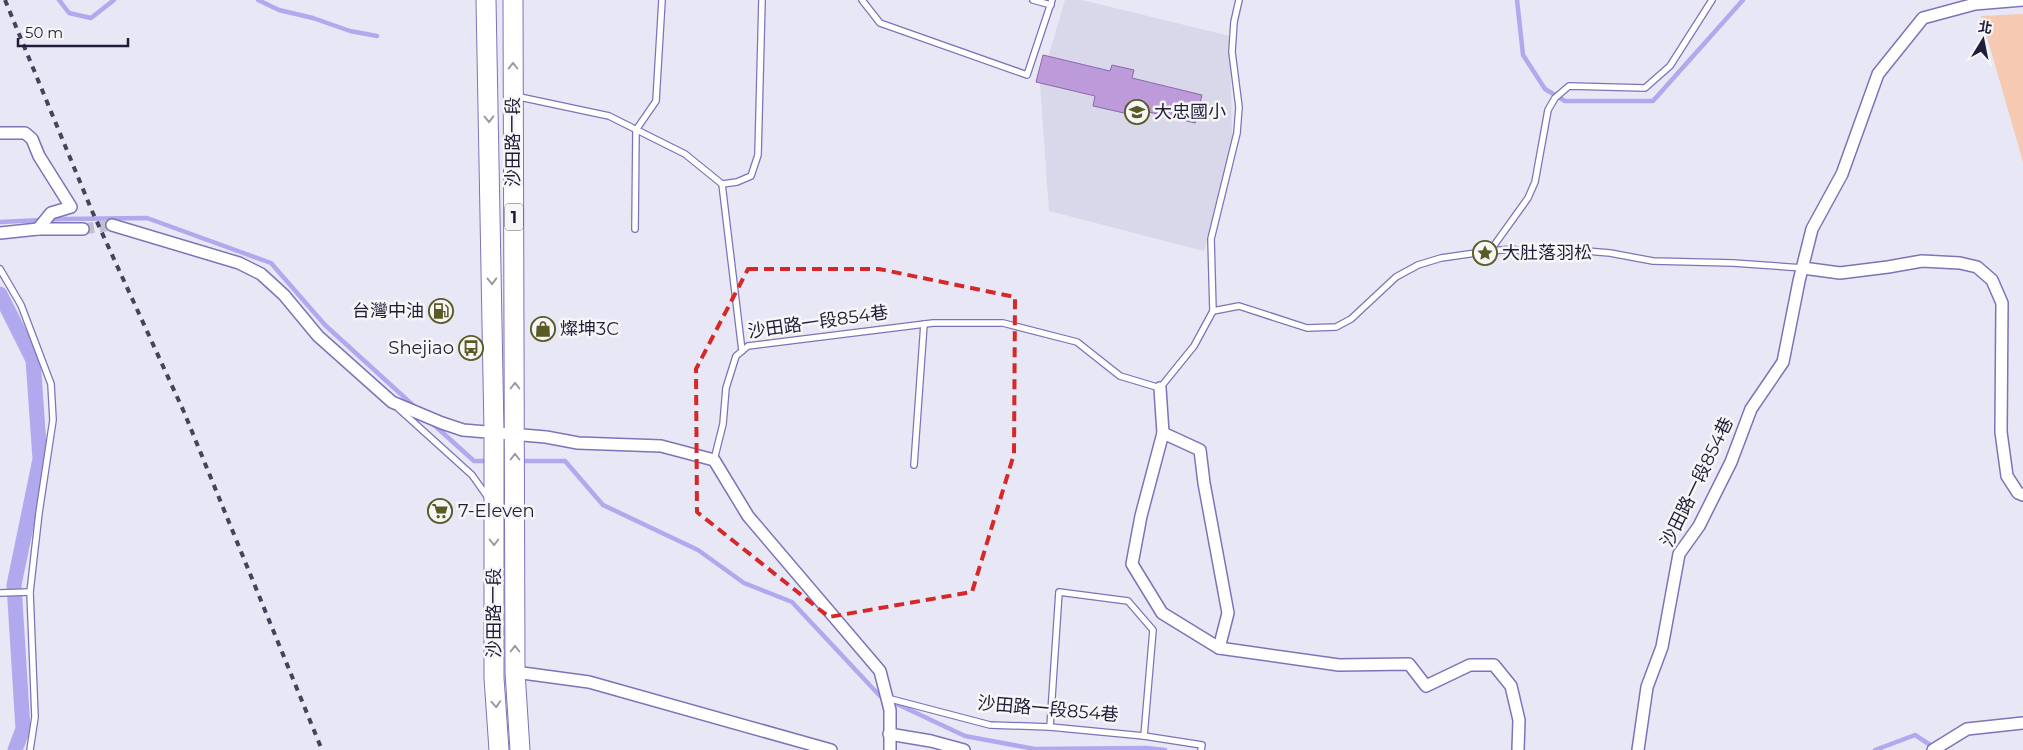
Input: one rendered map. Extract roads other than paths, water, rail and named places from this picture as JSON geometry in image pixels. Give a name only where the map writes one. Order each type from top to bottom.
[{"type":"main road","name":"沙田路一段","points":[[486,0],[494,432],[494,678],[499,750]]},
{"type":"main road","name":"沙田路一段","points":[[513,0],[515,672],[520,750]]},
{"type":"street","name":"沙田路一段854巷","points":[[1638,750],[1647,687],[1662,647],[1679,554],[1699,526],[1730,462],[1751,409],[1783,362],[1799,281],[1812,229],[1842,174],[1878,74],[1924,18],[1975,4],[2023,0]]},
{"type":"street","points":[[0,133],[25,133],[32,139],[39,156],[71,207],[52,213],[38,229]]},
{"type":"street","points":[[112,225],[239,263],[261,274],[284,295],[318,336],[392,402],[463,430],[578,443],[661,446],[714,460],[748,516],[880,672],[890,710],[890,750]]},
{"type":"street","points":[[0,233],[38,229],[83,230]]},
{"type":"street","points":[[1803,268],[1840,273],[1922,261],[1960,263],[1977,267],[1992,280],[2002,303],[2001,432],[2006,476],[2018,493],[2023,495]]},
{"type":"street","points":[[1160,388],[1164,433],[1141,516],[1132,564],[1162,613],[1219,648],[1339,665],[1409,664],[1426,686],[1470,665],[1494,664],[1511,686],[1519,720],[1518,750]]},
{"type":"street","points":[[1164,433],[1200,450],[1204,483],[1228,613],[1219,648]]},
{"type":"street","points":[[515,672],[589,682],[831,750]]},
{"type":"street","points":[[1933,750],[1967,729],[2023,723]]},
{"type":"street","points":[[889,734],[931,741],[964,750]]},
{"type":"lane","points":[[635,229],[636,130],[656,101],[662,0]]},
{"type":"lane","points":[[722,184],[738,182],[751,176],[758,155],[762,0]]},
{"type":"lane","points":[[862,0],[880,23],[1027,75],[1052,3],[1033,0]]},
{"type":"lane","points":[[1160,388],[1194,346],[1213,311],[1211,239],[1237,133],[1239,108],[1232,52],[1234,22],[1239,0]]},
{"type":"lane","points":[[1490,251],[1528,198],[1535,182],[1548,110],[1555,98],[1569,86],[1645,88],[1670,66],[1712,0]]},
{"type":"lane","points":[[513,95],[609,116],[685,154],[722,184],[742,351]]},
{"type":"lane","points":[[1213,311],[1238,306],[1307,328],[1336,327],[1351,319],[1396,277],[1418,265],[1441,258],[1513,249],[1536,256],[1574,250],[1610,253],[1654,261],[1734,263],[1803,268]]},
{"type":"lane","points":[[0,268],[21,305],[51,384],[53,420],[39,513],[30,592],[35,717],[30,750]]},
{"type":"lane","points":[[914,465],[924,324]]},
{"type":"lane","name":"沙田路一段854巷","points":[[714,460],[723,424],[726,388],[736,356],[748,346],[924,324],[1003,324],[1077,342],[1120,376],[1160,388]]},
{"type":"lane","points":[[392,402],[472,475],[494,507]]},
{"type":"lane","points":[[0,594],[30,592]]},
{"type":"lane","points":[[1050,727],[1059,592],[1128,601],[1153,630],[1144,736]]},
{"type":"lane","name":"沙田路一段854巷","points":[[887,698],[990,725],[1050,727],[1144,736],[1202,745],[1201,750]]},
{"type":"waterway","points":[[59,0],[69,13],[91,18],[114,0]]},
{"type":"waterway","points":[[258,0],[279,10],[313,18],[350,31],[377,36]]},
{"type":"waterway","points":[[1517,0],[1523,55],[1545,89],[1565,101],[1653,101],[1743,0]]},
{"type":"waterway","points":[[0,222],[147,218],[271,263],[325,325],[415,407]]},
{"type":"waterway","points":[[0,294],[33,360],[40,459],[14,585],[23,729],[15,750]]},
{"type":"waterway","points":[[433,424],[474,461],[489,461]]},
{"type":"waterway","points":[[519,461],[565,461],[603,505],[698,550],[744,583],[792,602],[880,696],[965,736],[1035,749],[1146,748],[1165,750]]},
{"type":"waterway","points":[[1875,750],[1915,735],[1935,748]]},
{"type":"tunnel","points":[[83,229],[112,225]]},
{"type":"railway","points":[[5,0],[92,211],[184,412],[322,750]]},
{"type":"place","name":"大忠國小","points":[[1137,112]]},
{"type":"place","name":"大肚落羽松","points":[[1485,253]]},
{"type":"place","name":"台灣中油","points":[[441,311]]},
{"type":"place","name":"燦坤3C","points":[[543,329]]},
{"type":"place","name":"Shejiao","points":[[471,348]]},
{"type":"place","name":"7-Eleven","points":[[440,511]]}]
